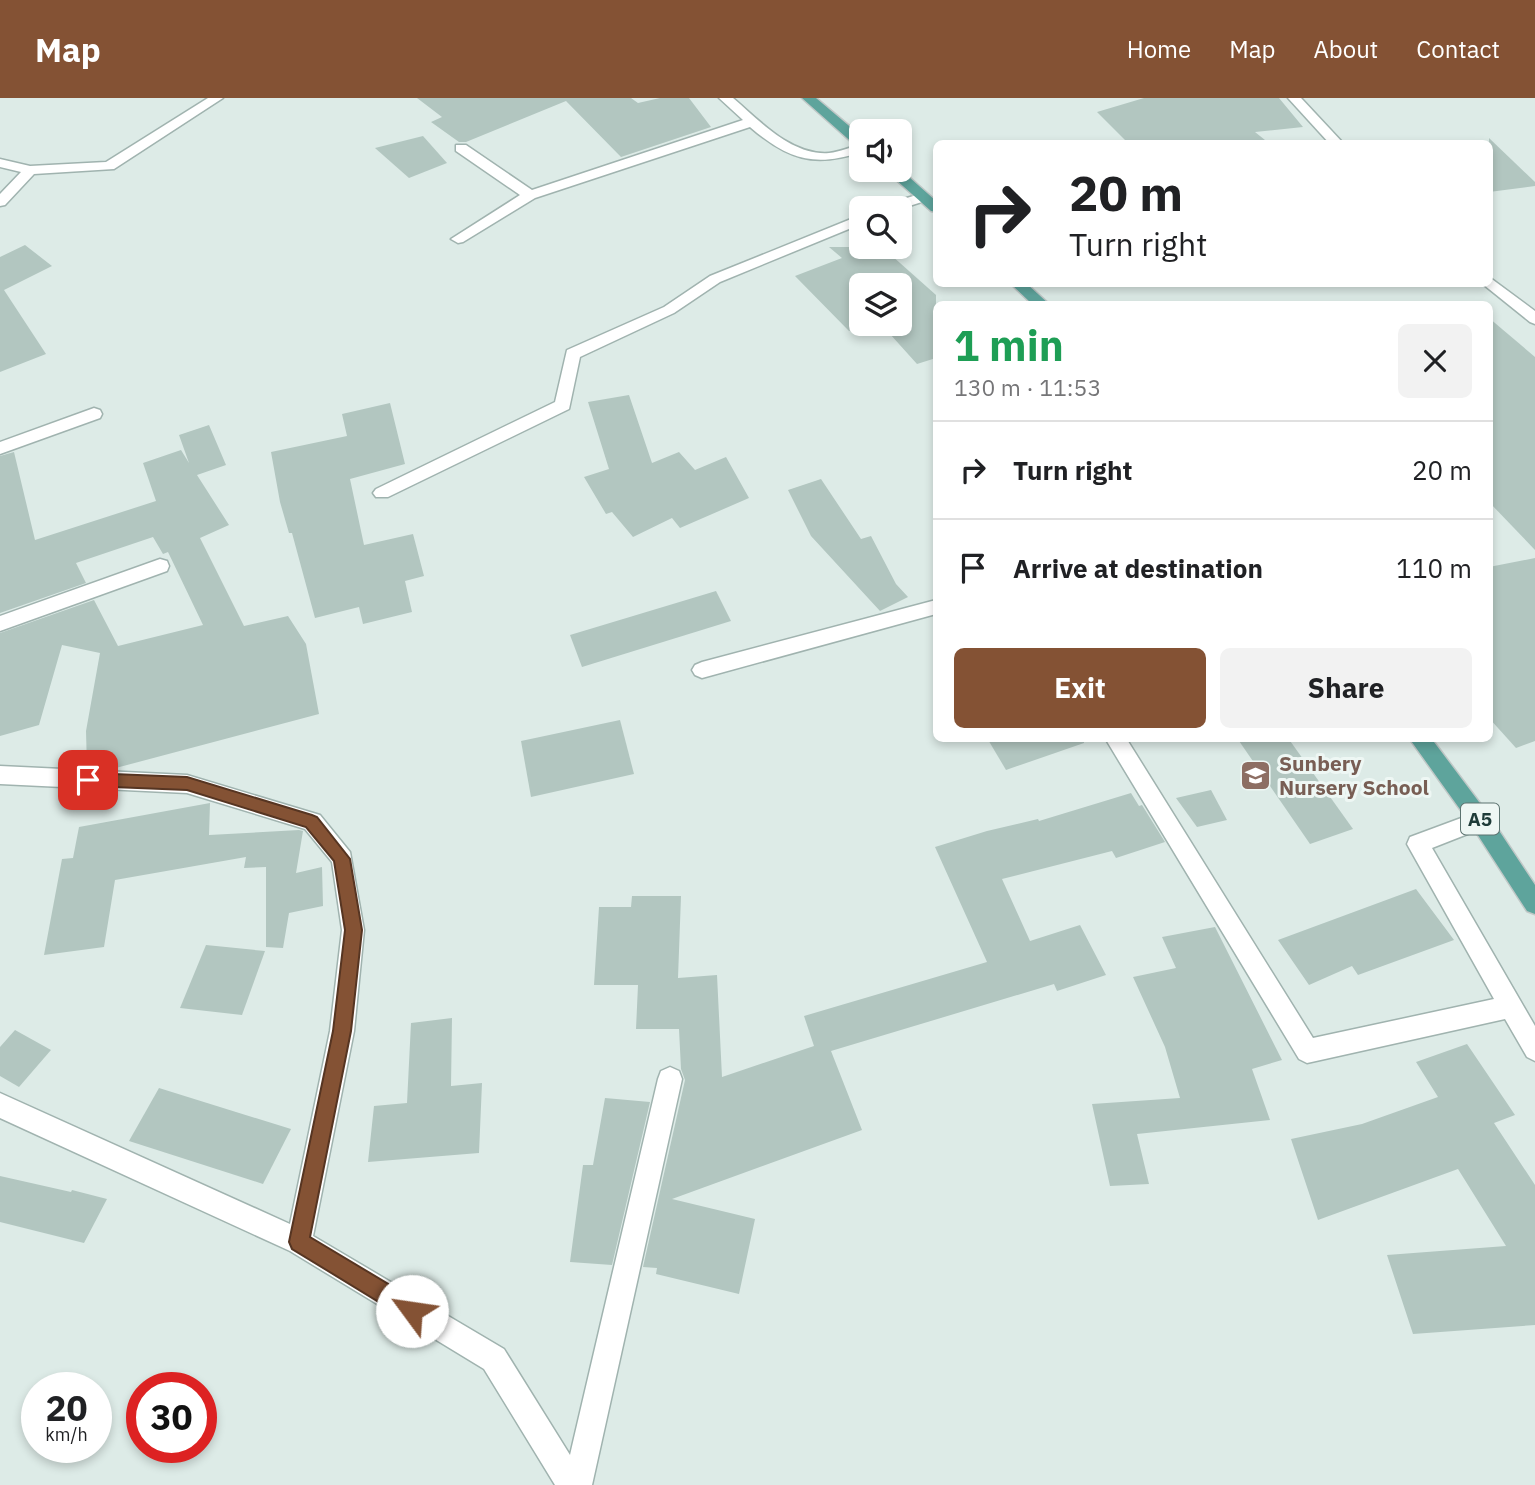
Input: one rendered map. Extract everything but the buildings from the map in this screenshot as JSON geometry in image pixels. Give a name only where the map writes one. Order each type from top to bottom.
[{"type":"main road","points":[[808,98],[849,135]]},
{"type":"main road","points":[[906,182],[933,205]]},
{"type":"main road","points":[[1021,287],[1038,301]]},
{"type":"main road","name":"A5","points":[[1422,742],[1480,820],[1535,904]]},
{"type":"street","points":[[0,163],[30,170],[109,166],[217,98]]},
{"type":"street","points":[[725,98],[789,149],[815,158],[829,157],[849,150]]},
{"type":"street","points":[[1294,98],[1334,140]]},
{"type":"street","points":[[458,239],[530,195],[754,121]]},
{"type":"street","points":[[461,148],[530,195]]},
{"type":"street","points":[[0,202],[30,170]]},
{"type":"street","points":[[912,201],[923,197]]},
{"type":"street","points":[[382,493],[563,405],[573,354],[668,310],[715,279],[849,224]]},
{"type":"street","points":[[1493,285],[1535,319]]},
{"type":"street","points":[[0,448],[94,414]]},
{"type":"street","points":[[0,624],[160,566]]},
{"type":"street","points":[[702,670],[933,608]]},
{"type":"street","points":[[1117,742],[1307,1051],[1511,1007]]},
{"type":"street","points":[[0,775],[187,783],[312,822],[342,859],[353,930],[348,981],[342,1031],[299,1242]]},
{"type":"street","points":[[1480,820],[1418,844],[1535,1049]]},
{"type":"street","points":[[575,1485],[670,1079]]},
{"type":"street","points":[[0,1105],[299,1242],[494,1359],[575,1485]]},
{"type":"place","name":"Sunbery Nursery School","points":[[1256,776]]},
{"type":"route","points":[[88,780],[187,783],[312,822],[342,859],[353,930],[348,981],[342,1031],[299,1242],[412,1311]]}]
